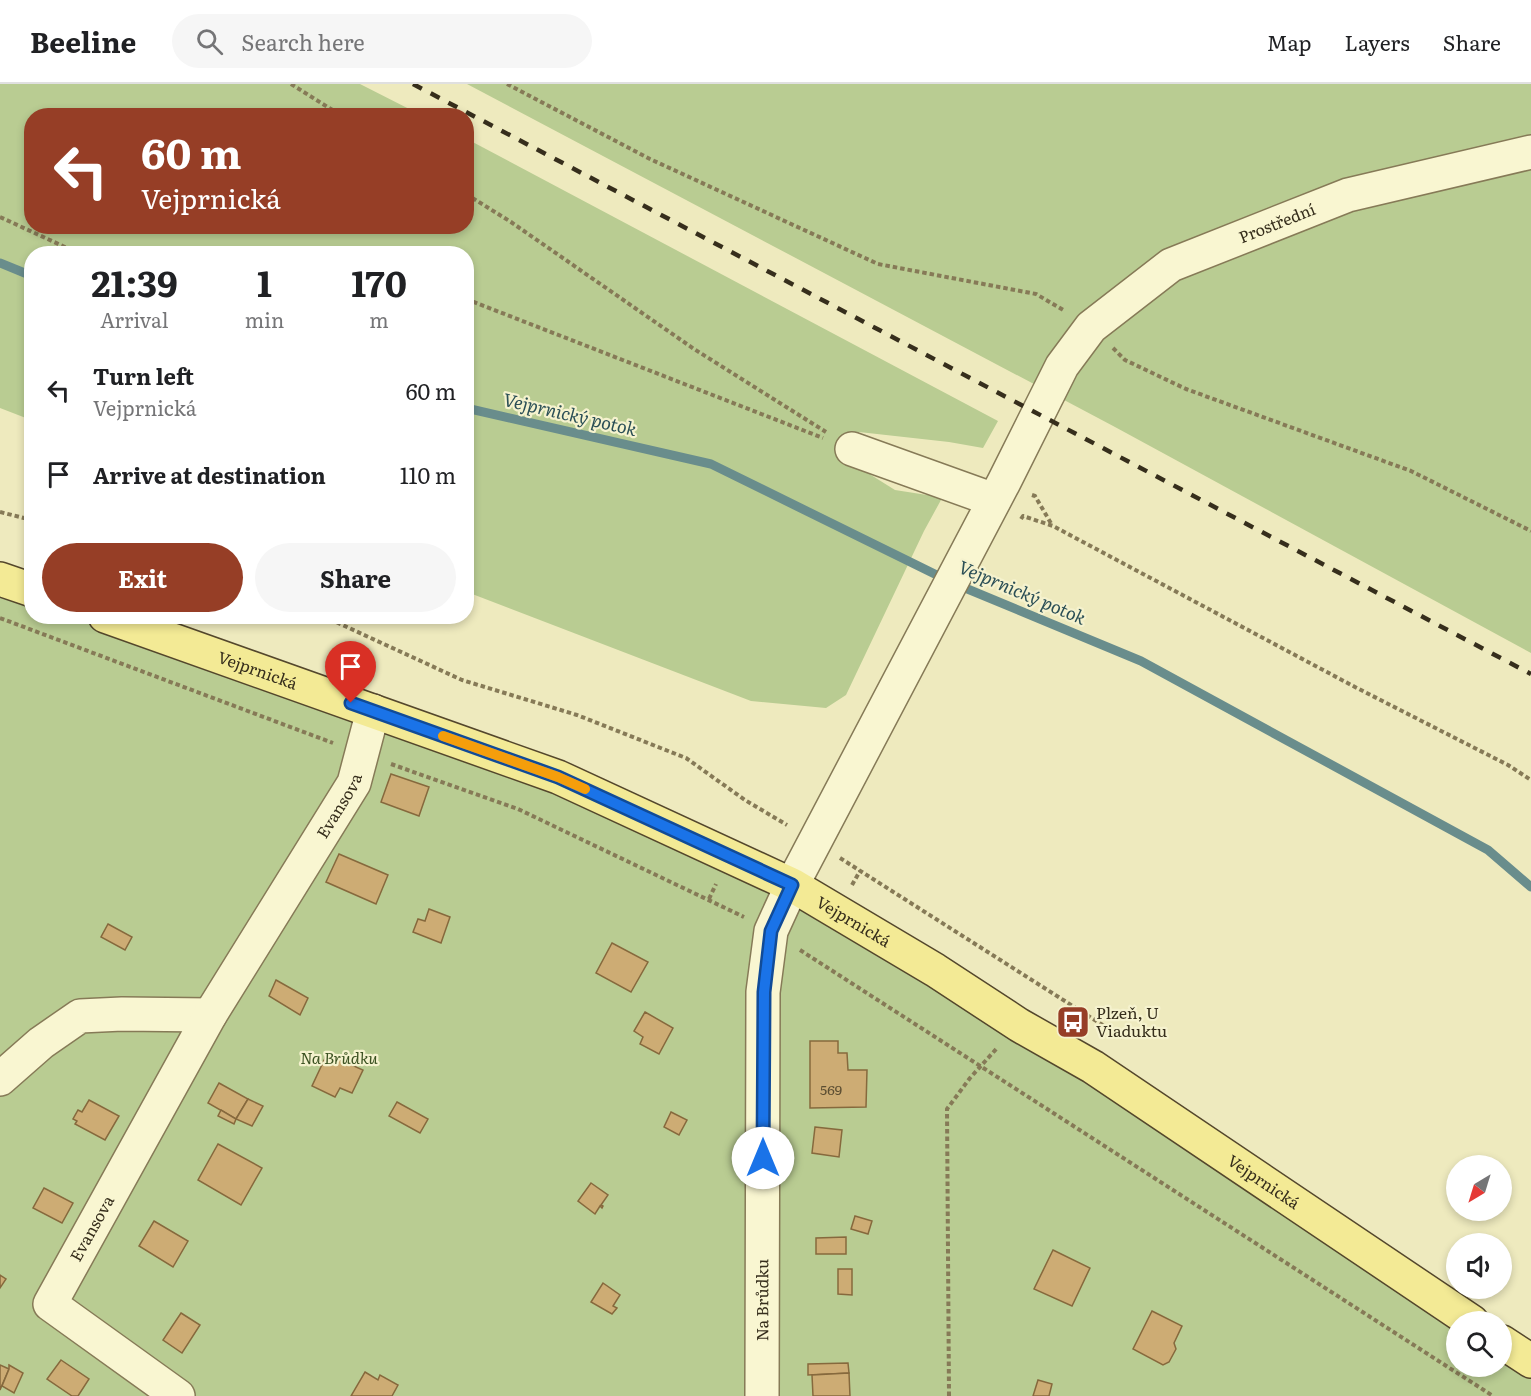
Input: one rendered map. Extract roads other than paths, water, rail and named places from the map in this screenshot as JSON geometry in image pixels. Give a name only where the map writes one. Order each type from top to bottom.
[{"type":"main road","points":[[0,579],[24,587]]},
{"type":"main road","name":"Vejprnická","points":[[128,624],[558,777],[792,885],[935,970],[1019,1025],[1093,1067],[1456,1311]]},
{"type":"main road","points":[[1512,1349],[1531,1361]]},
{"type":"street","name":"Prostřední","points":[[939,607],[1062,366],[1091,327],[1171,265],[1348,195],[1531,152]]},
{"type":"street","points":[[852,449],[983,521]]},
{"type":"street","name":"Na Brůdku","points":[[762,1396],[764,992],[771,931],[792,885],[939,607]]},
{"type":"street","name":"Evansova","points":[[178,1396],[50,1304],[210,1016],[354,783],[373,711]]},
{"type":"street","points":[[0,1079],[41,1043],[80,1016],[122,1014],[210,1016]]},
{"type":"waterway","name":"Vejprnický potok","points":[[0,263],[24,273]]},
{"type":"waterway","name":"Vejprnický potok","points":[[474,410],[711,464],[953,583],[1141,661],[1488,850],[1531,887]]},
{"type":"railway","points":[[413,84],[458,108]]},
{"type":"railway","points":[[474,116],[1531,674]]},
{"type":"place","name":"Plzeň, U Viaduktu","points":[[1073,1022]]}]
